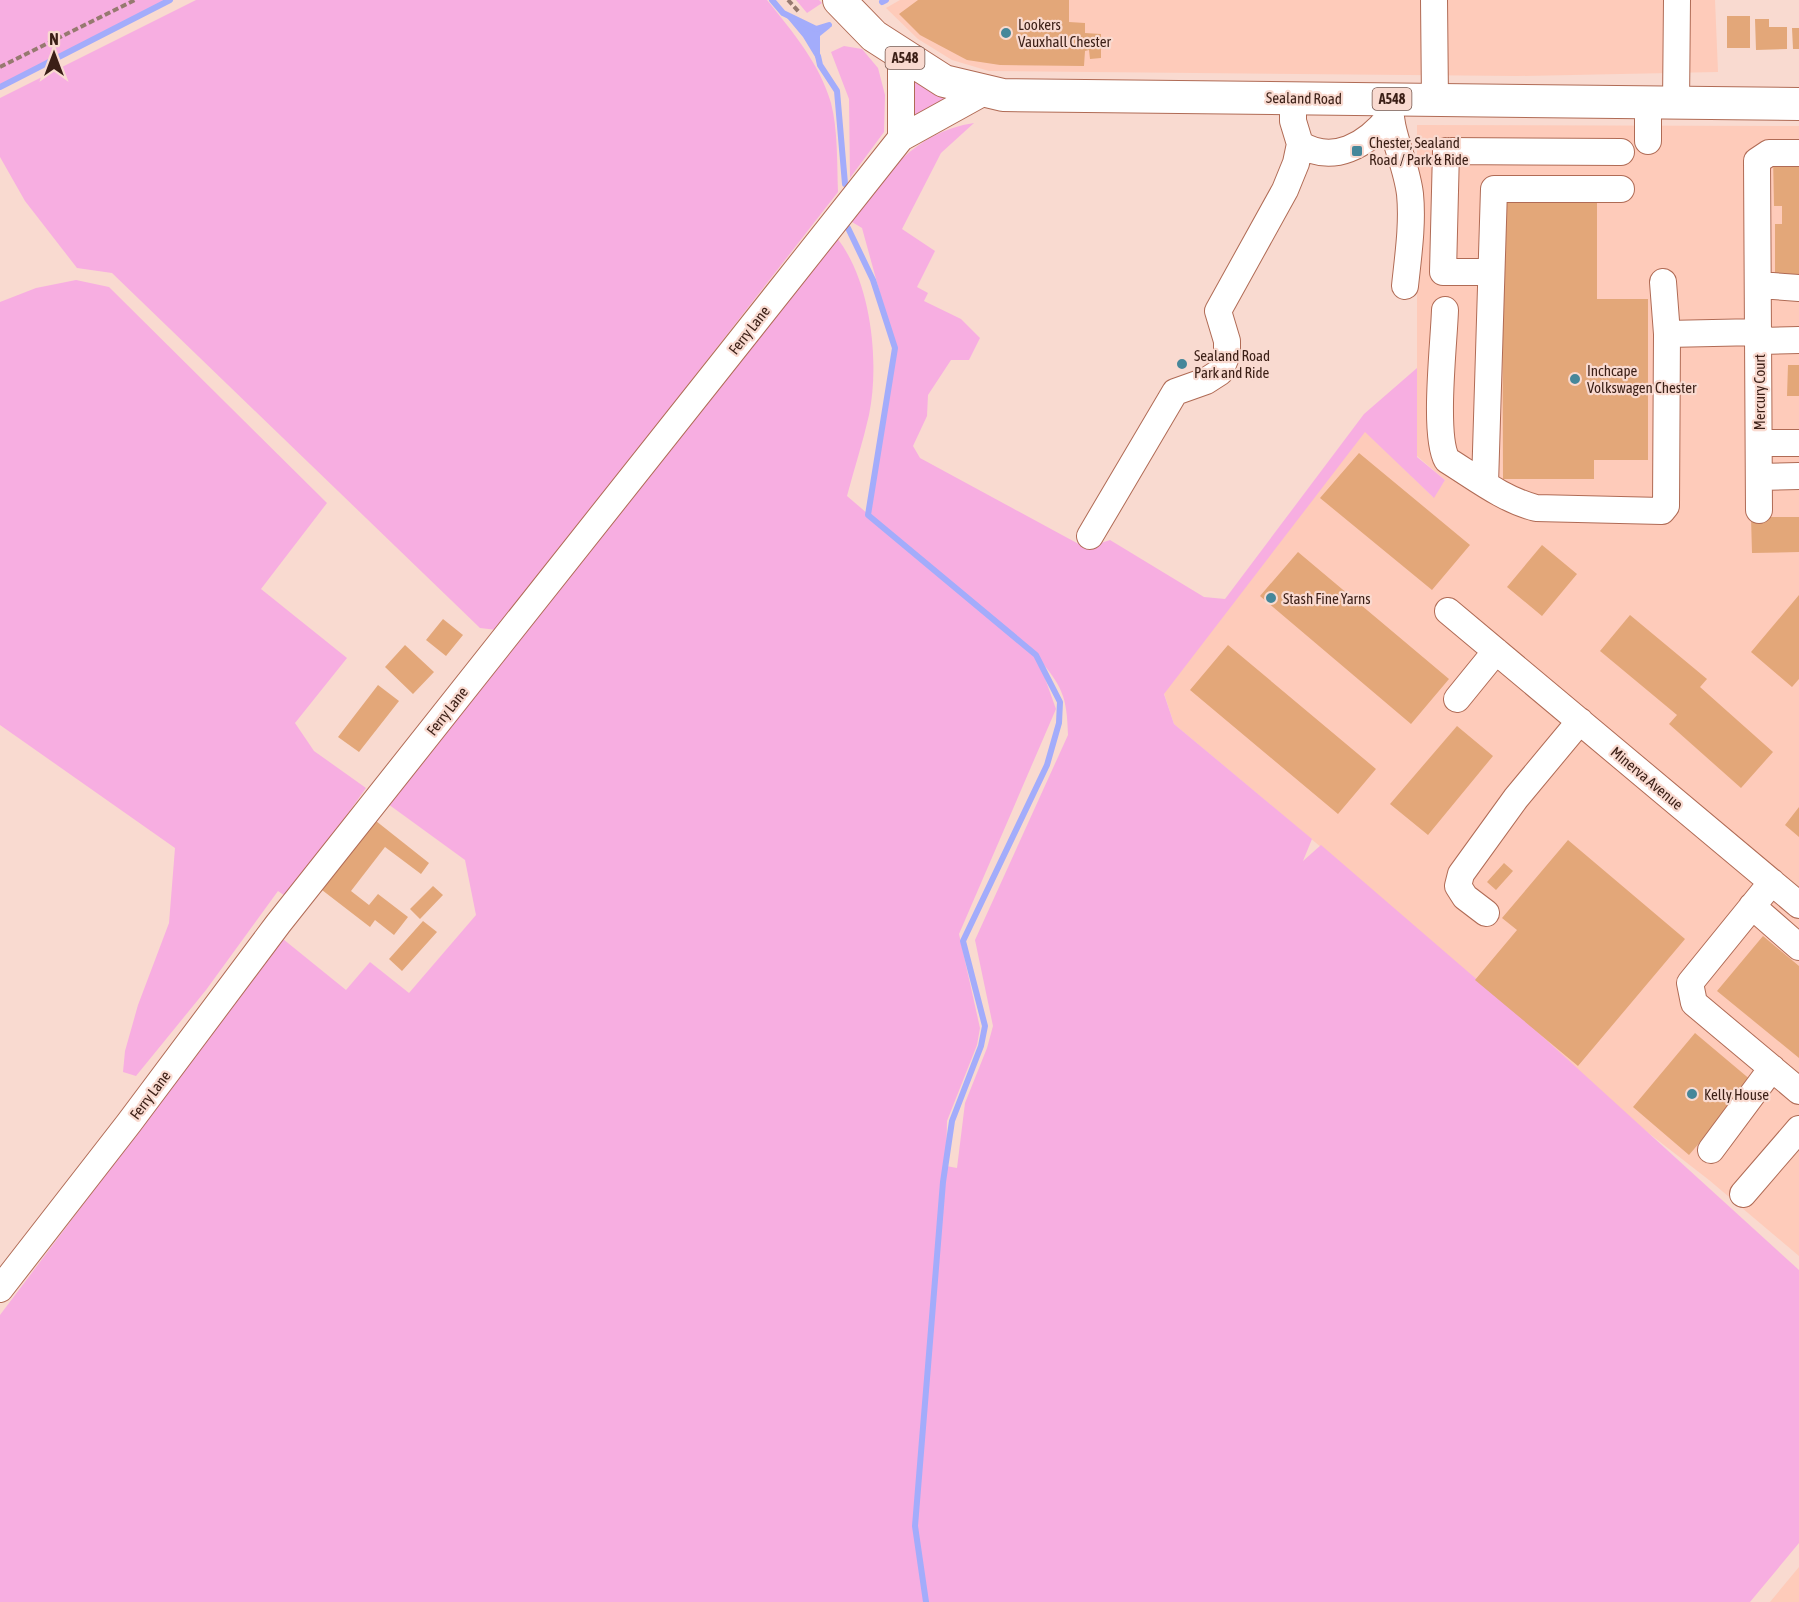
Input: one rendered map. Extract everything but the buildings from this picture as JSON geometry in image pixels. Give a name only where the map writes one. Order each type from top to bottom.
[{"type":"main road","name":"Sealand Road","points":[[839,0],[874,36],[901,56],[944,81],[1003,95],[1293,98],[1389,108],[1435,100],[1799,104]]},
{"type":"street","points":[[1434,0],[1435,100]]},
{"type":"street","points":[[1648,141],[1662,103],[1677,0]]},
{"type":"street","points":[[901,56],[901,138]]},
{"type":"street","name":"Ferry Lane","points":[[0,1289],[129,1123],[278,924],[901,138],[986,91]]},
{"type":"street","points":[[1090,536],[1175,392],[1206,381],[1220,372],[1227,354],[1227,340],[1218,311],[1284,190],[1300,144],[1293,121],[1293,98]]},
{"type":"street","points":[[1300,144],[1313,152],[1324,154],[1341,152],[1377,133],[1389,108]]},
{"type":"street","points":[[1389,108],[1410,194],[1405,286]]},
{"type":"street","points":[[1491,272],[1443,273],[1446,151],[1622,152]]},
{"type":"street","name":"Mercury Court","points":[[1760,510],[1757,161],[1769,153],[1799,153]]},
{"type":"street","points":[[1485,484],[1494,189],[1621,189]]},
{"type":"street","points":[[1445,310],[1441,424],[1443,453],[1447,460],[1522,504],[1536,508],[1664,510],[1667,334],[1663,282]]},
{"type":"street","points":[[1759,285],[1799,288]]},
{"type":"street","points":[[1667,334],[1760,336]]},
{"type":"street","name":"Mercury Court","points":[[1760,336],[1799,340]]},
{"type":"street","name":"Mercury Court","points":[[1759,444],[1799,443]]},
{"type":"street","points":[[1760,477],[1799,477]]},
{"type":"street","name":"Minerva Avenue","points":[[1448,611],[1799,905]]},
{"type":"street","points":[[1457,699],[1496,651]]},
{"type":"street","points":[[1486,913],[1465,897],[1458,886],[1461,874],[1516,798],[1580,721]]},
{"type":"street","points":[[1772,882],[1690,983],[1694,1003],[1799,1091]]},
{"type":"street","points":[[1752,906],[1799,947]]},
{"type":"street","points":[[1711,1150],[1772,1068]]},
{"type":"street","points":[[1743,1194],[1799,1129]]},
{"type":"path","points":[[0,67],[135,0]]},
{"type":"path","points":[[788,0],[799,12]]},
{"type":"shaded area","points":[[0,0],[170,0],[0,87]]},
{"type":"shaded area","points":[[196,0],[767,0],[804,48],[820,75],[831,103],[835,124],[838,192],[497,630],[480,628],[112,273],[77,268],[25,201],[0,157],[0,98]]},
{"type":"shaded area","points":[[796,0],[819,0],[822,3],[807,13]]},
{"type":"shaded area","points":[[900,0],[1715,0],[1718,72],[1518,76],[989,71],[952,60],[918,39],[886,8]]},
{"type":"shaded area","points":[[844,46],[862,49],[878,68],[885,95],[884,132],[850,178],[849,99],[831,52]]},
{"type":"shaded area","points":[[916,81],[943,94],[945,103],[920,117],[909,112],[907,85]]},
{"type":"shaded area","points":[[974,123],[941,153],[902,229],[935,251],[917,287],[928,293],[924,301],[961,319],[980,338],[969,360],[951,360],[928,395],[927,416],[913,446],[920,458],[1086,548],[1110,540],[1204,597],[1225,599],[1364,414],[1417,368],[1417,457],[1445,480],[1434,498],[1365,432],[1164,694],[1174,724],[1312,839],[1303,861],[1321,845],[1532,1027],[1799,1270],[1799,1543],[1750,1602],[0,1602],[0,1315],[283,939],[346,990],[370,962],[409,993],[476,915],[465,860],[388,804],[837,238],[858,276],[865,299],[873,347],[869,415],[847,496],[868,514],[895,348],[862,228],[852,222],[876,188],[902,158],[934,136]],"holes":[[[1037,656],[1062,692],[1068,735],[975,940],[993,1026],[987,1048],[965,1103],[957,1168],[946,1166],[947,1121],[977,1045],[980,1028],[959,934],[1056,709]]]},
{"type":"shaded area","points":[[1417,125],[1799,126],[1799,1256],[1709,1180],[1584,1083],[1340,863],[1174,724],[1164,693],[1365,431],[1433,497],[1445,480],[1417,456]]},
{"type":"shaded area","points":[[76,280],[109,287],[327,503],[261,589],[347,658],[295,723],[314,751],[366,788],[288,898],[278,891],[206,990],[136,1076],[123,1072],[125,1051],[138,1005],[169,923],[175,848],[0,725],[0,302],[36,288]]},
{"type":"shaded area","points":[[1799,1567],[1799,1602],[1770,1602]]},
{"type":"water","points":[[783,13],[816,29],[827,23],[830,28],[820,36],[820,65],[803,37]]},
{"type":"waterway","points":[[0,87],[170,0]]},
{"type":"waterway","points":[[772,0],[783,13],[816,29],[829,25]]},
{"type":"waterway","points":[[882,2],[886,0]]},
{"type":"waterway","points":[[818,56],[820,65],[837,91],[845,184]]},
{"type":"waterway","points":[[848,228],[873,280],[895,348],[868,515],[1036,655],[1060,702],[1059,723],[1047,765],[963,941],[985,1026],[981,1046],[952,1121],[943,1182],[915,1526],[926,1602]]},
{"type":"place","name":"Lookers Vauxhall Chester","points":[[1006,33]]},
{"type":"place","name":"Chester, Sealand Road / Park & Ride","points":[[1357,151]]},
{"type":"place","name":"Sealand Road Park and Ride","points":[[1182,364]]},
{"type":"place","name":"Inchcape Volkswagen Chester","points":[[1575,379]]},
{"type":"place","name":"Stash Fine Yarns","points":[[1271,598]]},
{"type":"place","name":"Kelly House","points":[[1692,1094]]}]
